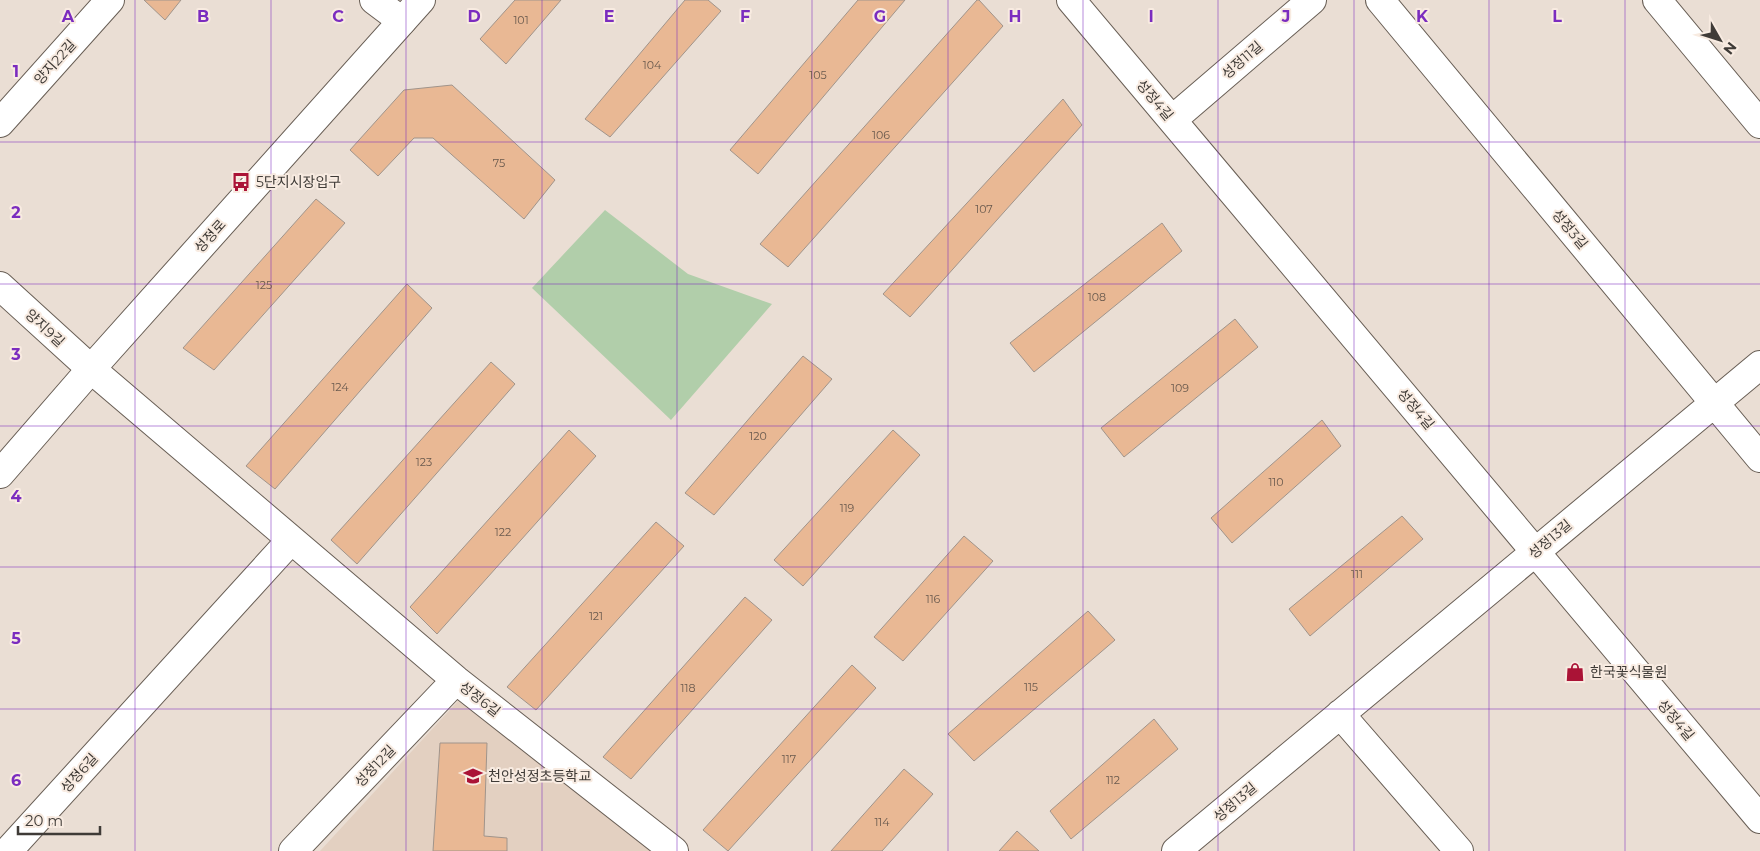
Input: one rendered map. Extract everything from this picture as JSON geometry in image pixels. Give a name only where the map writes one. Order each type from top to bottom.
[{"type":"street","name":"양지22길","points":[[0,123],[110,0]]},
{"type":"street","points":[[374,0],[402,21]]},
{"type":"street","name":"성정로","points":[[0,474],[91,369],[421,0]]},
{"type":"street","name":"성정4길","points":[[1071,0],[1536,551],[1760,820]]},
{"type":"street","name":"성정11길","points":[[1172,120],[1312,0]]},
{"type":"street","name":"성정3길","points":[[1380,0],[1760,458]]},
{"type":"street","points":[[1657,0],[1760,124]]},
{"type":"street","name":"양지9길","points":[[0,286],[91,369]]},
{"type":"street","name":"성정13길","points":[[1176,851],[1760,365]]},
{"type":"street","name":"성정6길","points":[[91,369],[456,680],[674,851]]},
{"type":"street","name":"성정6길","points":[[8,851],[291,540]]},
{"type":"street","name":"성정12길","points":[[293,851],[456,680]]},
{"type":"street","points":[[1340,714],[1459,851]]},
{"type":"shaded area","name":"천안성정초등학교","points":[[458,701],[656,851],[320,851]]},
{"type":"green space","points":[[605,210],[688,274],[772,304],[671,420],[532,288]]},
{"type":"building","points":[[144,0],[181,0],[165,20]]},
{"type":"building","points":[[515,0],[561,0],[506,64],[480,39]]},
{"type":"building","points":[[685,0],[708,0],[721,11],[610,137],[585,119]]},
{"type":"building","points":[[858,0],[905,0],[758,174],[730,150]]},
{"type":"building","points":[[977,0],[1003,26],[788,267],[760,244]]},
{"type":"building","points":[[452,85],[555,180],[524,219],[433,138],[414,138],[378,176],[350,150],[404,90]]},
{"type":"building","points":[[1063,99],[1082,125],[910,317],[883,294]]},
{"type":"building","points":[[316,199],[345,223],[214,370],[183,348]]},
{"type":"building","points":[[1162,223],[1182,251],[1034,372],[1010,343]]},
{"type":"building","points":[[407,284],[432,308],[275,489],[246,466]]},
{"type":"building","points":[[1235,319],[1258,347],[1124,457],[1101,428]]},
{"type":"building","points":[[803,356],[832,379],[714,515],[685,493]]},
{"type":"building","points":[[491,362],[515,384],[357,564],[331,540]]},
{"type":"building","points":[[1322,420],[1341,446],[1232,543],[1211,518]]},
{"type":"building","points":[[569,430],[596,456],[437,634],[410,607]]},
{"type":"building","points":[[893,430],[920,455],[803,586],[774,560]]},
{"type":"building","points":[[1402,516],[1423,539],[1310,636],[1289,609]]},
{"type":"building","points":[[656,522],[684,546],[536,710],[507,687]]},
{"type":"building","points":[[964,536],[993,561],[903,661],[874,637]]},
{"type":"building","points":[[745,597],[772,620],[631,779],[603,757]]},
{"type":"building","points":[[1088,611],[1115,640],[974,761],[948,734]]},
{"type":"building","points":[[852,665],[876,688],[728,851],[703,830]]},
{"type":"building","points":[[1154,719],[1178,749],[1071,839],[1050,811]]},
{"type":"building","points":[[440,743],[487,743],[484,836],[507,838],[507,851],[433,851]]},
{"type":"building","points":[[904,769],[933,794],[882,851],[831,851]]},
{"type":"building","points":[[1017,831],[1039,851],[999,851]]},
{"type":"place","name":"5단지시장입구","points":[[241,182]]},
{"type":"place","name":"한국꽃식물원","points":[[1575,672]]},
{"type":"place","name":"천안성정초등학교","points":[[473,776]]}]
